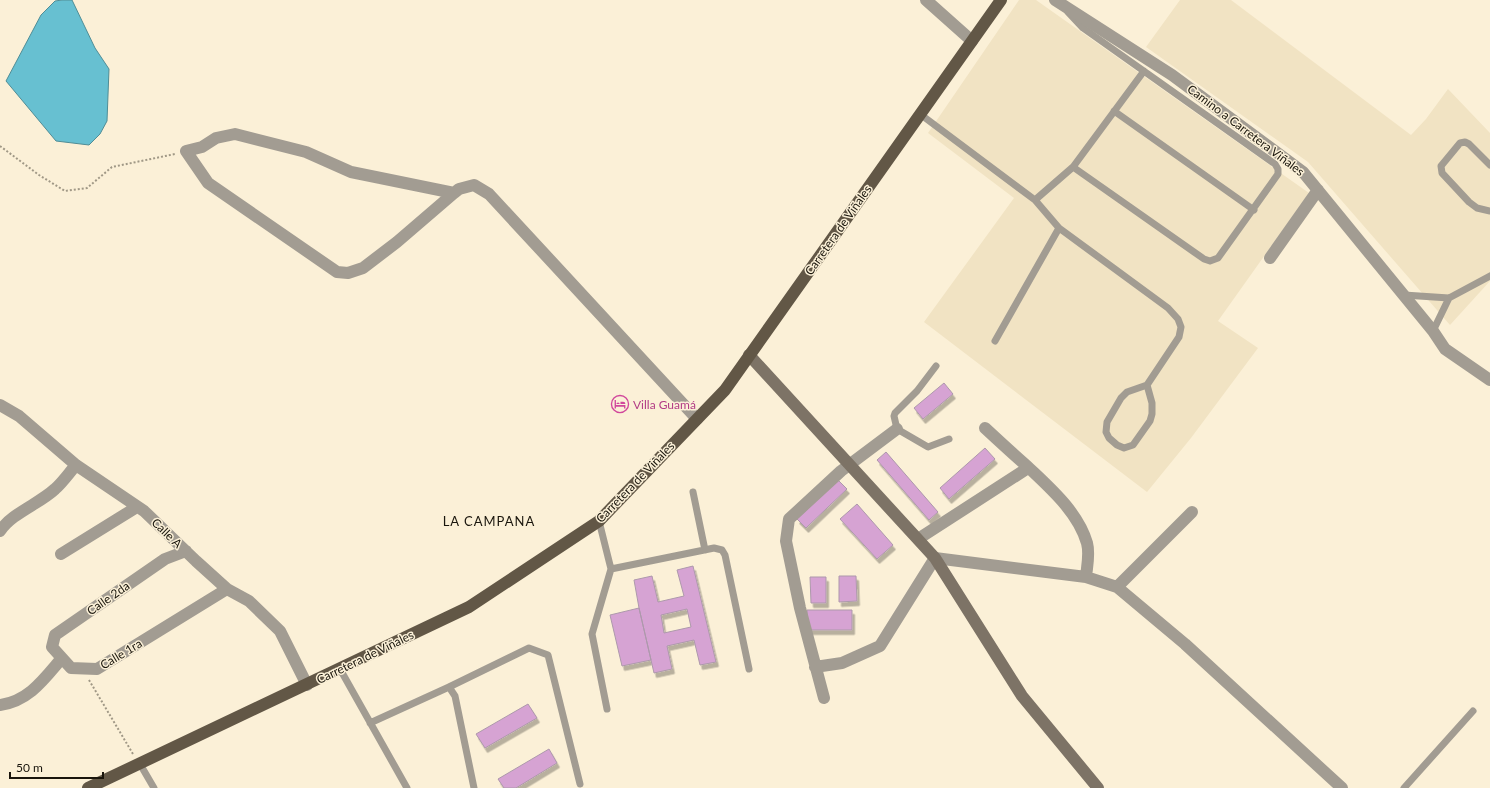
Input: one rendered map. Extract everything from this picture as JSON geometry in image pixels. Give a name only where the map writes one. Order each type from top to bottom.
[{"type":"main road","name":"Carretera de Viñales","points":[[88,788],[469,607],[599,521],[725,390],[1001,0]]},
{"type":"street","points":[[926,0],[972,41]]},
{"type":"street","name":"Camino a Carretera Viñales","points":[[1060,3],[1172,75],[1303,172],[1433,331],[1445,350],[1490,380]]},
{"type":"street","points":[[454,193],[351,172],[306,152],[235,134],[216,138],[202,147],[186,151],[208,183],[337,272],[348,273],[363,268],[397,242],[454,193],[459,188],[474,185],[489,194],[697,419]]},
{"type":"street","points":[[1270,258],[1318,190]]},
{"type":"street","points":[[750,355],[935,558],[1022,696],[1098,788]]},
{"type":"street","name":"Calle A","points":[[0,405],[19,416],[76,465],[144,511],[227,589],[249,601],[280,631],[307,685]]},
{"type":"street","points":[[985,428],[1050,487],[1067,506],[1083,533],[1087,545],[1086,577]]},
{"type":"street","points":[[824,698],[800,608],[786,541],[789,519],[849,465],[897,429]]},
{"type":"street","points":[[2,525],[30,508],[55,489],[76,465]]},
{"type":"street","points":[[918,539],[1028,468]]},
{"type":"street","points":[[61,554],[137,507]]},
{"type":"street","points":[[1117,587],[1192,512]]},
{"type":"street","name":"Calle 2da","points":[[62,658],[52,647],[55,635],[165,559],[186,551]]},
{"type":"street","points":[[815,667],[842,662],[880,646],[935,558]]},
{"type":"street","points":[[935,558],[1086,577],[1117,587],[1185,644],[1342,788]]},
{"type":"street","name":"Calle 1ra","points":[[62,658],[71,668],[97,669],[227,589]]},
{"type":"street","points":[[0,705],[10,704],[26,696],[39,686],[62,658]]},
{"type":"lane","points":[[1060,3],[1082,28],[1275,164],[1278,169],[1276,179],[1254,210],[1218,258],[1210,261],[1204,259],[1073,167]]},
{"type":"lane","points":[[1034,200],[1073,167],[1144,71]]},
{"type":"lane","points":[[1114,111],[1254,210]]},
{"type":"lane","points":[[920,114],[1034,200],[1059,228],[1168,308],[1178,319],[1181,327],[1179,337],[1146,385],[1127,392],[1121,398],[1107,422],[1106,432],[1109,438],[1117,445],[1124,448],[1133,445],[1150,421],[1152,414],[1152,403],[1146,385]]},
{"type":"lane","points":[[1490,165],[1469,144],[1464,142],[1460,143],[1441,166],[1442,173],[1469,202],[1477,208],[1490,211]]},
{"type":"lane","points":[[995,342],[1059,228]]},
{"type":"lane","points":[[1403,295],[1449,298],[1490,276]]},
{"type":"lane","points":[[1433,331],[1449,298]]},
{"type":"lane","points":[[936,366],[917,391],[894,416],[897,429],[928,447],[949,439]]},
{"type":"lane","points":[[693,492],[705,550]]},
{"type":"lane","points":[[599,521],[611,569],[592,634],[607,709]]},
{"type":"lane","points":[[611,569],[719,548],[724,553],[749,669]]},
{"type":"lane","points":[[370,723],[529,648],[548,655],[580,784]]},
{"type":"lane","points":[[340,669],[407,788]]},
{"type":"lane","points":[[449,687],[455,696],[474,788]]},
{"type":"lane","points":[[1404,788],[1473,710]]},
{"type":"lane","points":[[140,764],[154,788]]},
{"type":"path","points":[[0,146],[39,176],[65,191],[86,188],[112,167],[186,151]]},
{"type":"path","points":[[84,668],[92,685],[140,764]]},
{"type":"shaded area","points":[[1019,0],[1036,0],[1309,193],[1218,321],[1258,348],[1191,438],[1147,492],[924,322],[1014,198],[928,133]]},
{"type":"shaded area","points":[[1180,0],[1231,0],[1411,135],[1426,119],[1448,89],[1490,133],[1490,281],[1450,325],[1308,162],[1146,47]]},
{"type":"water","points":[[72,0],[95,48],[109,69],[107,121],[100,134],[89,145],[56,141],[6,81],[41,15],[55,1]]},
{"type":"building","points":[[944,383],[953,394],[923,419],[914,408]]},
{"type":"building","points":[[985,448],[995,459],[949,499],[940,488]]},
{"type":"building","points":[[886,452],[938,512],[929,520],[877,460]]},
{"type":"building","points":[[838,480],[847,489],[806,528],[797,519]]},
{"type":"building","points":[[857,504],[893,545],[877,559],[840,519]]},
{"type":"building","points":[[693,566],[716,662],[700,665],[694,640],[667,646],[672,669],[654,673],[634,580],[652,576],[658,602],[684,596],[677,570]],"holes":[[[687,609],[691,627],[664,633],[661,615]]]},
{"type":"building","points":[[839,576],[856,576],[857,601],[839,602]]},
{"type":"building","points":[[810,577],[826,577],[826,603],[811,603]]},
{"type":"building","points":[[639,608],[651,660],[622,666],[610,615]]},
{"type":"building","points":[[807,610],[852,610],[852,630],[807,630]]},
{"type":"building","points":[[528,704],[537,718],[485,748],[476,734]]},
{"type":"building","points":[[549,749],[557,763],[516,788],[504,788],[498,779]]},
{"type":"place","name":"Villa Guamá","points":[[620,404]]},
{"type":"district","name":"LA CAMPANA","points":[[489,521]]}]
